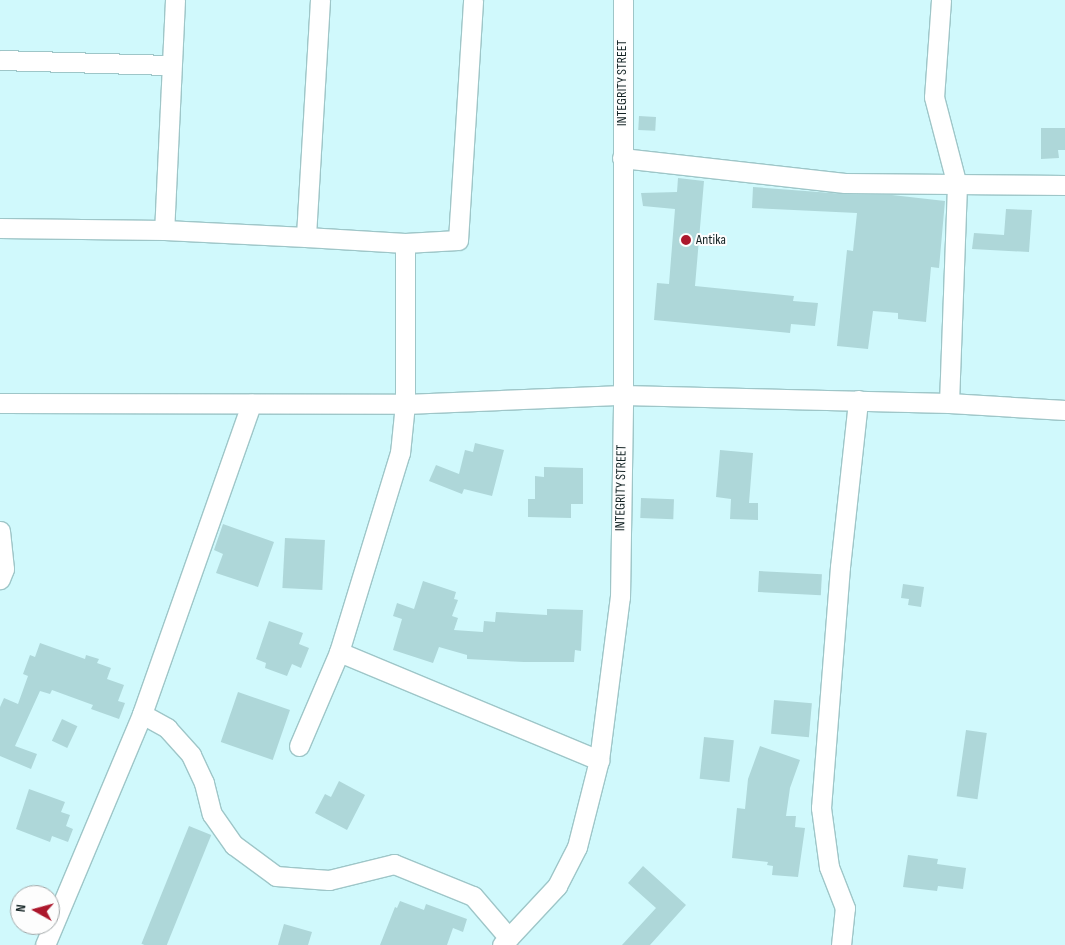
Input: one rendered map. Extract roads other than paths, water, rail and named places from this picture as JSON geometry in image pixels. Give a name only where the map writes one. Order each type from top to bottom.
[{"type":"street","points":[[164,230],[175,0]]},
{"type":"street","points":[[306,236],[320,0]]},
{"type":"street","points":[[0,228],[164,230],[306,236],[405,243],[458,240],[473,0]]},
{"type":"street","name":"INTEGRITY STREET","points":[[505,941],[556,886],[577,847],[599,760],[620,597],[623,395],[623,0]]},
{"type":"street","points":[[941,0],[934,97],[957,185],[949,403]]},
{"type":"street","points":[[0,60],[171,65]]},
{"type":"street","points":[[622,158],[845,183],[1065,185]]},
{"type":"street","points":[[300,746],[339,652],[400,453],[405,404],[405,243]]},
{"type":"street","points":[[0,403],[405,404],[623,395],[949,403],[1065,410]]},
{"type":"street","points":[[842,945],[845,908],[828,867],[821,808],[840,567],[858,400]]},
{"type":"street","points":[[46,945],[142,714],[251,404]]},
{"type":"street","points":[[0,531],[4,569],[0,579]]},
{"type":"street","points":[[339,652],[599,760]]},
{"type":"street","points":[[142,714],[167,728],[191,755],[204,783],[212,814],[234,845],[276,876],[329,880],[394,864],[473,896],[505,941]]},
{"type":"place","name":"Antika","points":[[686,240]]}]
